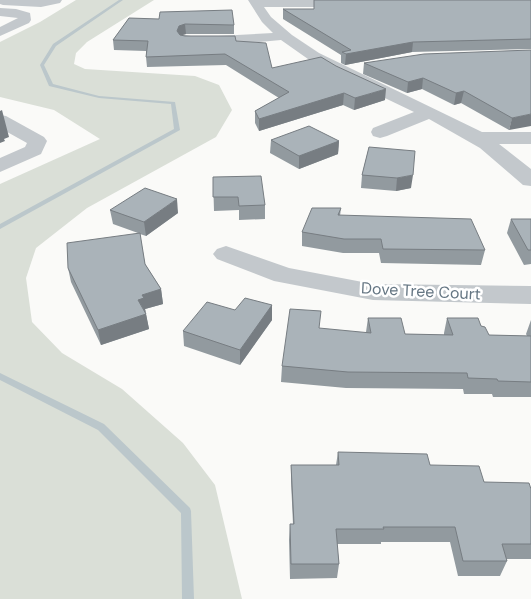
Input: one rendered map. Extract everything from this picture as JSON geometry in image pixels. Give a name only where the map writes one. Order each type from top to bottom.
[{"type":"street","points":[[0,1],[41,3],[56,0]]},
{"type":"street","points":[[254,2],[364,3]]},
{"type":"street","points":[[254,2],[268,23],[284,36],[342,72],[459,126],[519,169],[531,180]]},
{"type":"street","points":[[0,12],[16,13],[25,16],[24,20],[0,32]]},
{"type":"street","points":[[186,40],[226,41],[284,36]]},
{"type":"street","points":[[342,72],[360,67]]},
{"type":"street","points":[[380,132],[429,112]]},
{"type":"street","points":[[0,120],[37,142],[34,150],[0,166]]},
{"type":"street","points":[[476,138],[531,138]]},
{"type":"street","name":"Dove Tree Court","points":[[226,254],[283,275],[373,292],[531,295]]},
{"type":"shaded area","points":[[76,0],[154,0],[87,42],[76,53],[74,64],[85,69],[195,76],[219,85],[232,110],[216,137],[87,208],[36,248],[26,278],[32,322],[62,353],[122,389],[183,443],[215,485],[242,599],[0,599],[0,184],[100,139],[54,110],[0,97],[0,42],[40,22]]},
{"type":"building","points":[[314,0],[531,0],[531,39],[413,42],[346,54],[342,52],[351,50],[283,9],[314,9]]},
{"type":"building","points":[[232,10],[234,25],[185,24],[179,26],[177,31],[180,35],[185,36],[235,36],[236,41],[266,43],[272,68],[321,57],[386,89],[355,98],[344,93],[259,119],[255,111],[289,92],[225,54],[146,57],[148,41],[113,40],[129,18],[159,19],[160,12]]},
{"type":"building","points":[[531,50],[531,114],[512,118],[464,91],[456,93],[423,78],[408,82],[364,63],[424,54]]},
{"type":"building","points":[[309,126],[339,141],[299,156],[271,140]]},
{"type":"building","points":[[369,147],[415,151],[413,175],[397,178],[362,175]]},
{"type":"building","points":[[261,176],[265,205],[239,206],[238,197],[213,197],[213,177]]},
{"type":"building","points":[[145,188],[177,199],[144,222],[110,210]]},
{"type":"building","points":[[312,208],[341,208],[338,215],[471,219],[485,250],[383,249],[381,239],[344,239],[302,232]]},
{"type":"building","points":[[511,219],[531,219],[531,250],[528,250]]},
{"type":"building","points":[[140,233],[145,264],[161,289],[142,295],[144,298],[138,300],[146,314],[98,330],[68,268],[67,243]]},
{"type":"building","points":[[245,298],[272,305],[240,350],[183,331],[207,302],[235,310]]},
{"type":"building","points":[[290,309],[321,311],[319,328],[371,333],[368,318],[401,318],[405,334],[453,335],[447,318],[478,318],[481,326],[485,327],[489,335],[531,336],[531,382],[468,378],[467,373],[348,372],[282,366]]},
{"type":"building","points":[[338,452],[427,454],[430,465],[479,466],[484,482],[529,483],[531,489],[531,544],[502,544],[507,561],[463,561],[455,527],[336,529],[339,564],[291,564],[290,524],[294,524],[291,465],[339,465]]},
{"type":"waterway","points":[[0,227],[177,130],[173,103],[99,97],[51,85],[42,65],[54,45],[121,0]]},
{"type":"waterway","points":[[0,376],[101,427],[186,511],[188,599]]}]
